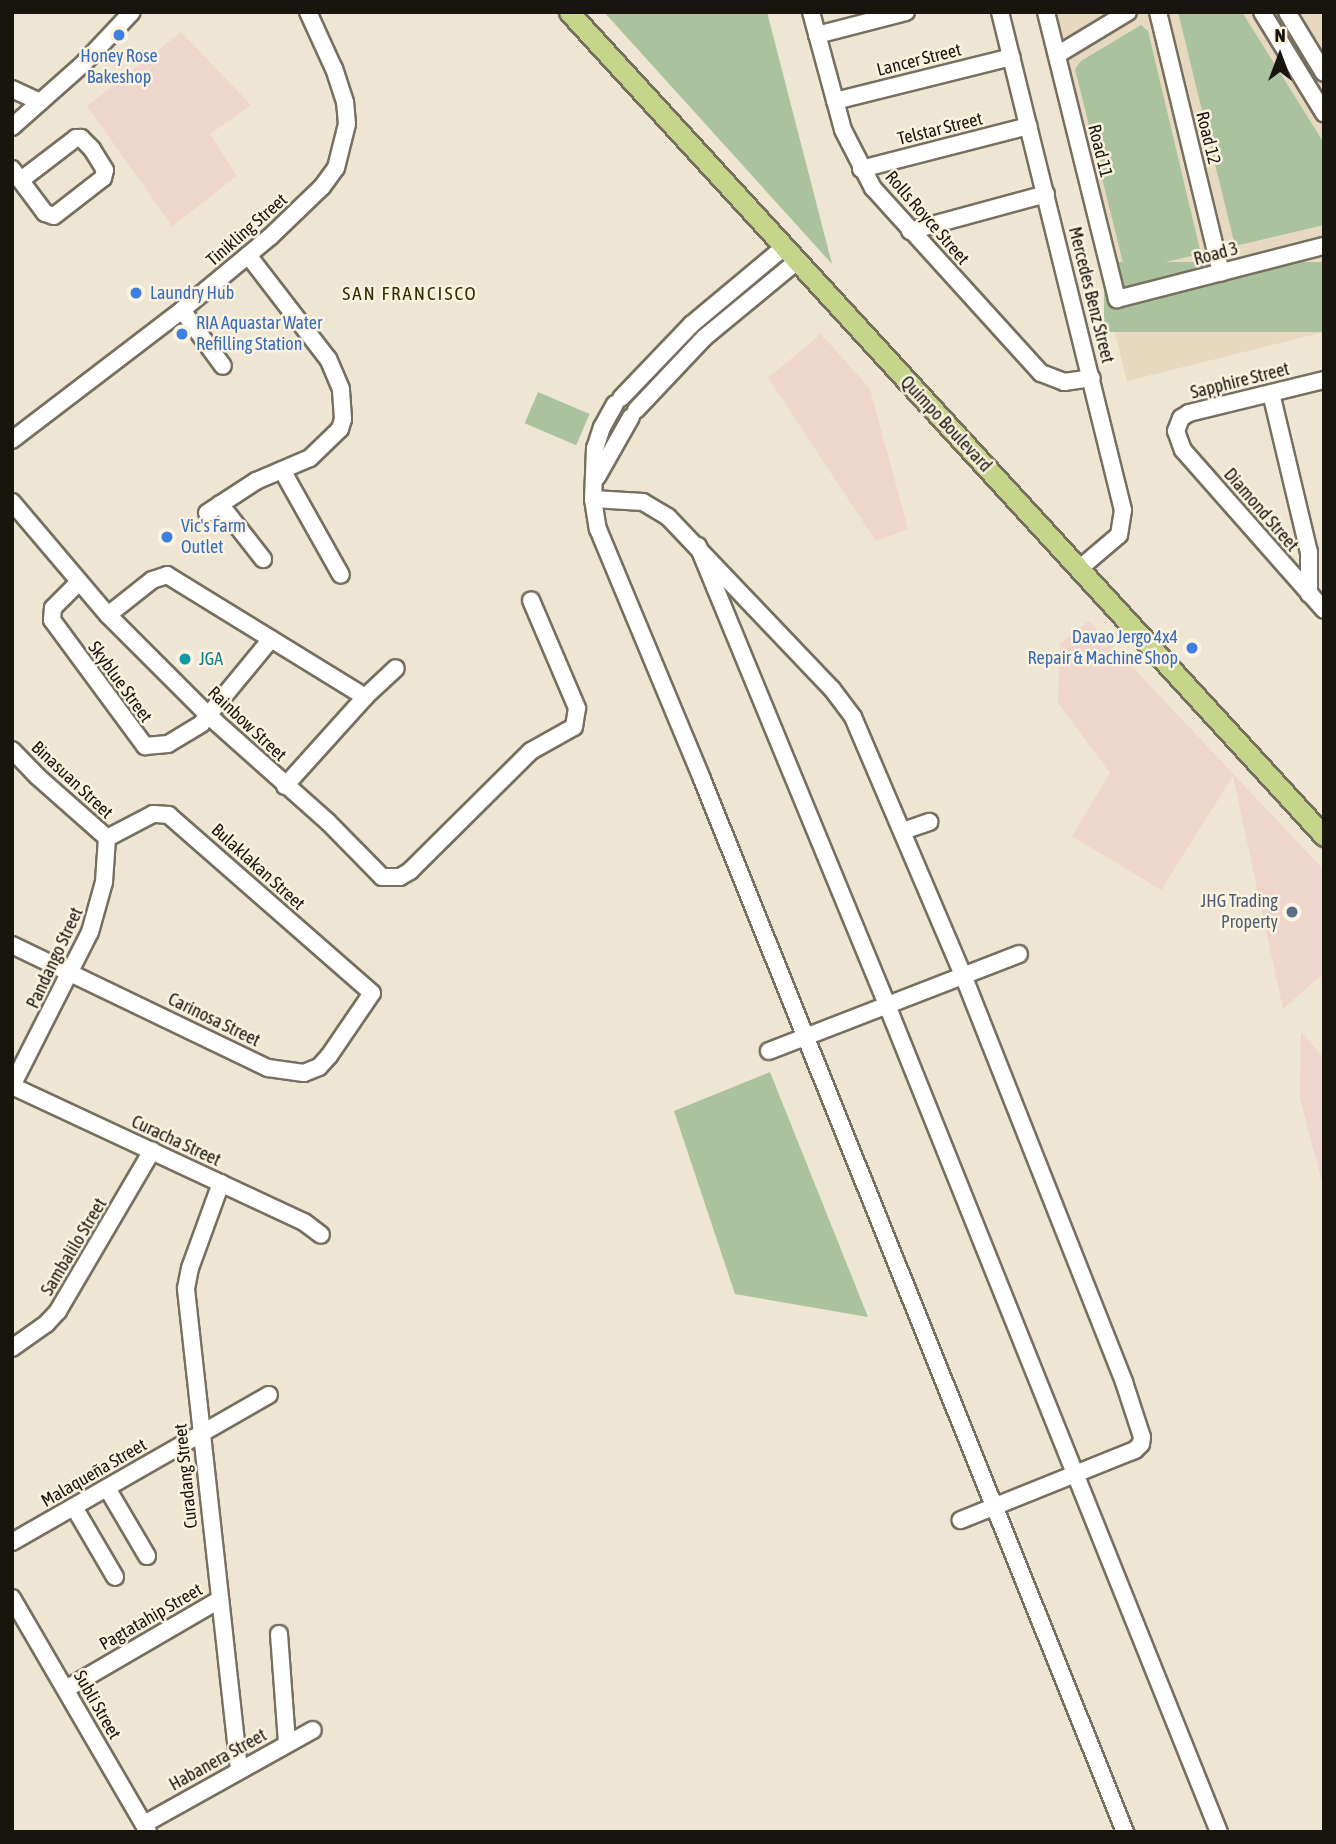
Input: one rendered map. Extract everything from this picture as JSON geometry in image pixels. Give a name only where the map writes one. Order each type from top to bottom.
[{"type":"main road","name":"Quimpo Boulevard","points":[[569,12],[1324,836]]},
{"type":"street","points":[[12,127],[119,28],[132,12]]},
{"type":"street","name":"Tinikling Street","points":[[12,440],[182,310],[248,255],[322,187],[336,168],[347,124],[345,102],[334,69],[308,12]]},
{"type":"street","name":"Rolls Royce Street","points":[[811,12],[843,131],[861,169],[910,231],[1041,373],[1064,383],[1092,378]]},
{"type":"street","points":[[817,35],[906,12]]},
{"type":"street","name":"Mercedes Benz Street","points":[[1000,12],[1092,378],[1123,519],[1119,535],[1079,569]]},
{"type":"street","name":"Road 11","points":[[1046,12],[1117,299]]},
{"type":"street","points":[[1057,55],[1128,12]]},
{"type":"street","name":"Road 12","points":[[1158,12],[1221,272]]},
{"type":"street","points":[[1262,12],[1322,107]]},
{"type":"street","points":[[1287,12],[1324,73]]},
{"type":"street","name":"Lancer Street","points":[[835,101],[1012,57]]},
{"type":"street","points":[[12,89],[40,102]]},
{"type":"street","name":"Telstar Street","points":[[861,169],[1028,126]]},
{"type":"street","points":[[76,138],[81,138],[92,149],[105,170],[103,178],[54,216],[45,213],[17,175],[76,138]]},
{"type":"street","points":[[910,231],[1046,194]]},
{"type":"street","name":"Road 3","points":[[1117,299],[1324,246]]},
{"type":"street","points":[[248,255],[328,359],[341,389],[344,408],[340,429],[310,458],[256,481],[214,508],[263,559]]},
{"type":"street","points":[[790,255],[717,300],[618,401],[598,438],[594,492],[598,529],[806,1036],[1125,1832]]},
{"type":"street","points":[[594,492],[614,442],[633,414],[705,337],[790,255]]},
{"type":"street","points":[[182,310],[223,366]]},
{"type":"street","name":"Sapphire Street","points":[[1176,431],[1181,418],[1189,413],[1324,380]]},
{"type":"street","points":[[635,382],[649,395]]},
{"type":"street","points":[[1271,393],[1309,552],[1309,594]]},
{"type":"street","name":"Diamond Street","points":[[1176,431],[1183,450],[1324,610]]},
{"type":"street","points":[[282,470],[341,575]]},
{"type":"street","points":[[594,492],[643,502],[668,517],[844,702],[866,742],[963,975],[1141,1429],[1141,1444],[1135,1450],[961,1520]]},
{"type":"street","name":"Rainbow Street","points":[[12,502],[108,615],[209,716],[328,822],[378,873],[391,878],[410,871],[531,751],[574,727],[577,708],[531,600]]},
{"type":"street","points":[[698,546],[887,1005],[1219,1832]]},
{"type":"street","points":[[108,615],[152,580],[167,575],[365,697]]},
{"type":"street","name":"Skyblue Street","points":[[79,582],[53,608],[52,620],[145,746],[160,747],[186,734],[209,716],[271,639]]},
{"type":"street","points":[[285,786],[365,697],[396,668]]},
{"type":"street","name":"Binasuan Street","points":[[12,750],[107,838]]},
{"type":"street","name":"Bulaklakan Street","points":[[107,838],[144,817],[169,815],[372,993]]},
{"type":"street","points":[[903,831],[929,822]]},
{"type":"street","name":"Pandango Street","points":[[12,1086],[71,972],[99,907],[107,838]]},
{"type":"street","name":"Carinosa Street","points":[[12,946],[268,1068],[287,1073],[304,1073],[319,1067],[372,993]]},
{"type":"street","points":[[769,1051],[1019,954]]},
{"type":"street","name":"Curacha Street","points":[[12,1086],[304,1222],[321,1235]]},
{"type":"street","name":"Sambalilo Street","points":[[12,1348],[46,1324],[58,1311],[152,1152]]},
{"type":"street","name":"Curadang Street","points":[[221,1183],[190,1268],[186,1289],[239,1770]]},
{"type":"street","name":"Malaqueña Street","points":[[12,1542],[269,1395]]},
{"type":"street","points":[[107,1488],[148,1556]]},
{"type":"street","points":[[74,1507],[115,1577]]},
{"type":"street","name":"Subli Street","points":[[12,1598],[146,1828]]},
{"type":"street","name":"Pagtatahip Street","points":[[66,1689],[219,1600]]},
{"type":"street","points":[[279,1634],[287,1743]]},
{"type":"street","name":"Habanera Street","points":[[146,1828],[239,1770],[313,1730]]},
{"type":"shaded area","points":[[1036,12],[1324,12],[1324,332],[1127,381]]},
{"type":"shaded area","points":[[181,32],[251,105],[210,134],[237,176],[172,226],[87,106]]},
{"type":"shaded area","points":[[821,334],[870,389],[908,529],[876,541],[768,378]]},
{"type":"shaded area","points":[[1089,621],[1324,870],[1324,973],[1283,1009],[1233,776],[1161,890],[1072,836],[1110,773],[1058,703],[1060,644]]},
{"type":"shaded area","points":[[1301,1032],[1324,1058],[1324,1190],[1300,1098]]},
{"type":"green space","points":[[604,12],[767,12],[832,264]]},
{"type":"green space","points":[[1178,12],[1242,12],[1324,143],[1324,225],[1235,246]]},
{"type":"green space","points":[[1141,25],[1148,31],[1201,254],[1125,271],[1075,69],[1081,61]]},
{"type":"green space","points":[[1104,262],[1324,262],[1324,332],[1104,332]]},
{"type":"green space","points":[[538,392],[590,414],[576,445],[525,423]]},
{"type":"green space","points":[[770,1072],[868,1317],[735,1294],[674,1111]]},
{"type":"place","name":"Honey Rose Bakeshop","points":[[119,35]]},
{"type":"place","name":"Laundry Hub","points":[[136,293]]},
{"type":"place","name":"RIA Aquastar Water Refilling Station","points":[[182,334]]},
{"type":"place","name":"Vic's Farm Outlet","points":[[167,537]]},
{"type":"place","name":"Davao Jergo 4x4 Repair & Machine Shop","points":[[1192,648]]},
{"type":"place","name":"JGA","points":[[185,659]]},
{"type":"place","name":"JHG Trading Property","points":[[1292,912]]},
{"type":"district","name":"SAN FRANCISCO","points":[[410,294]]}]
